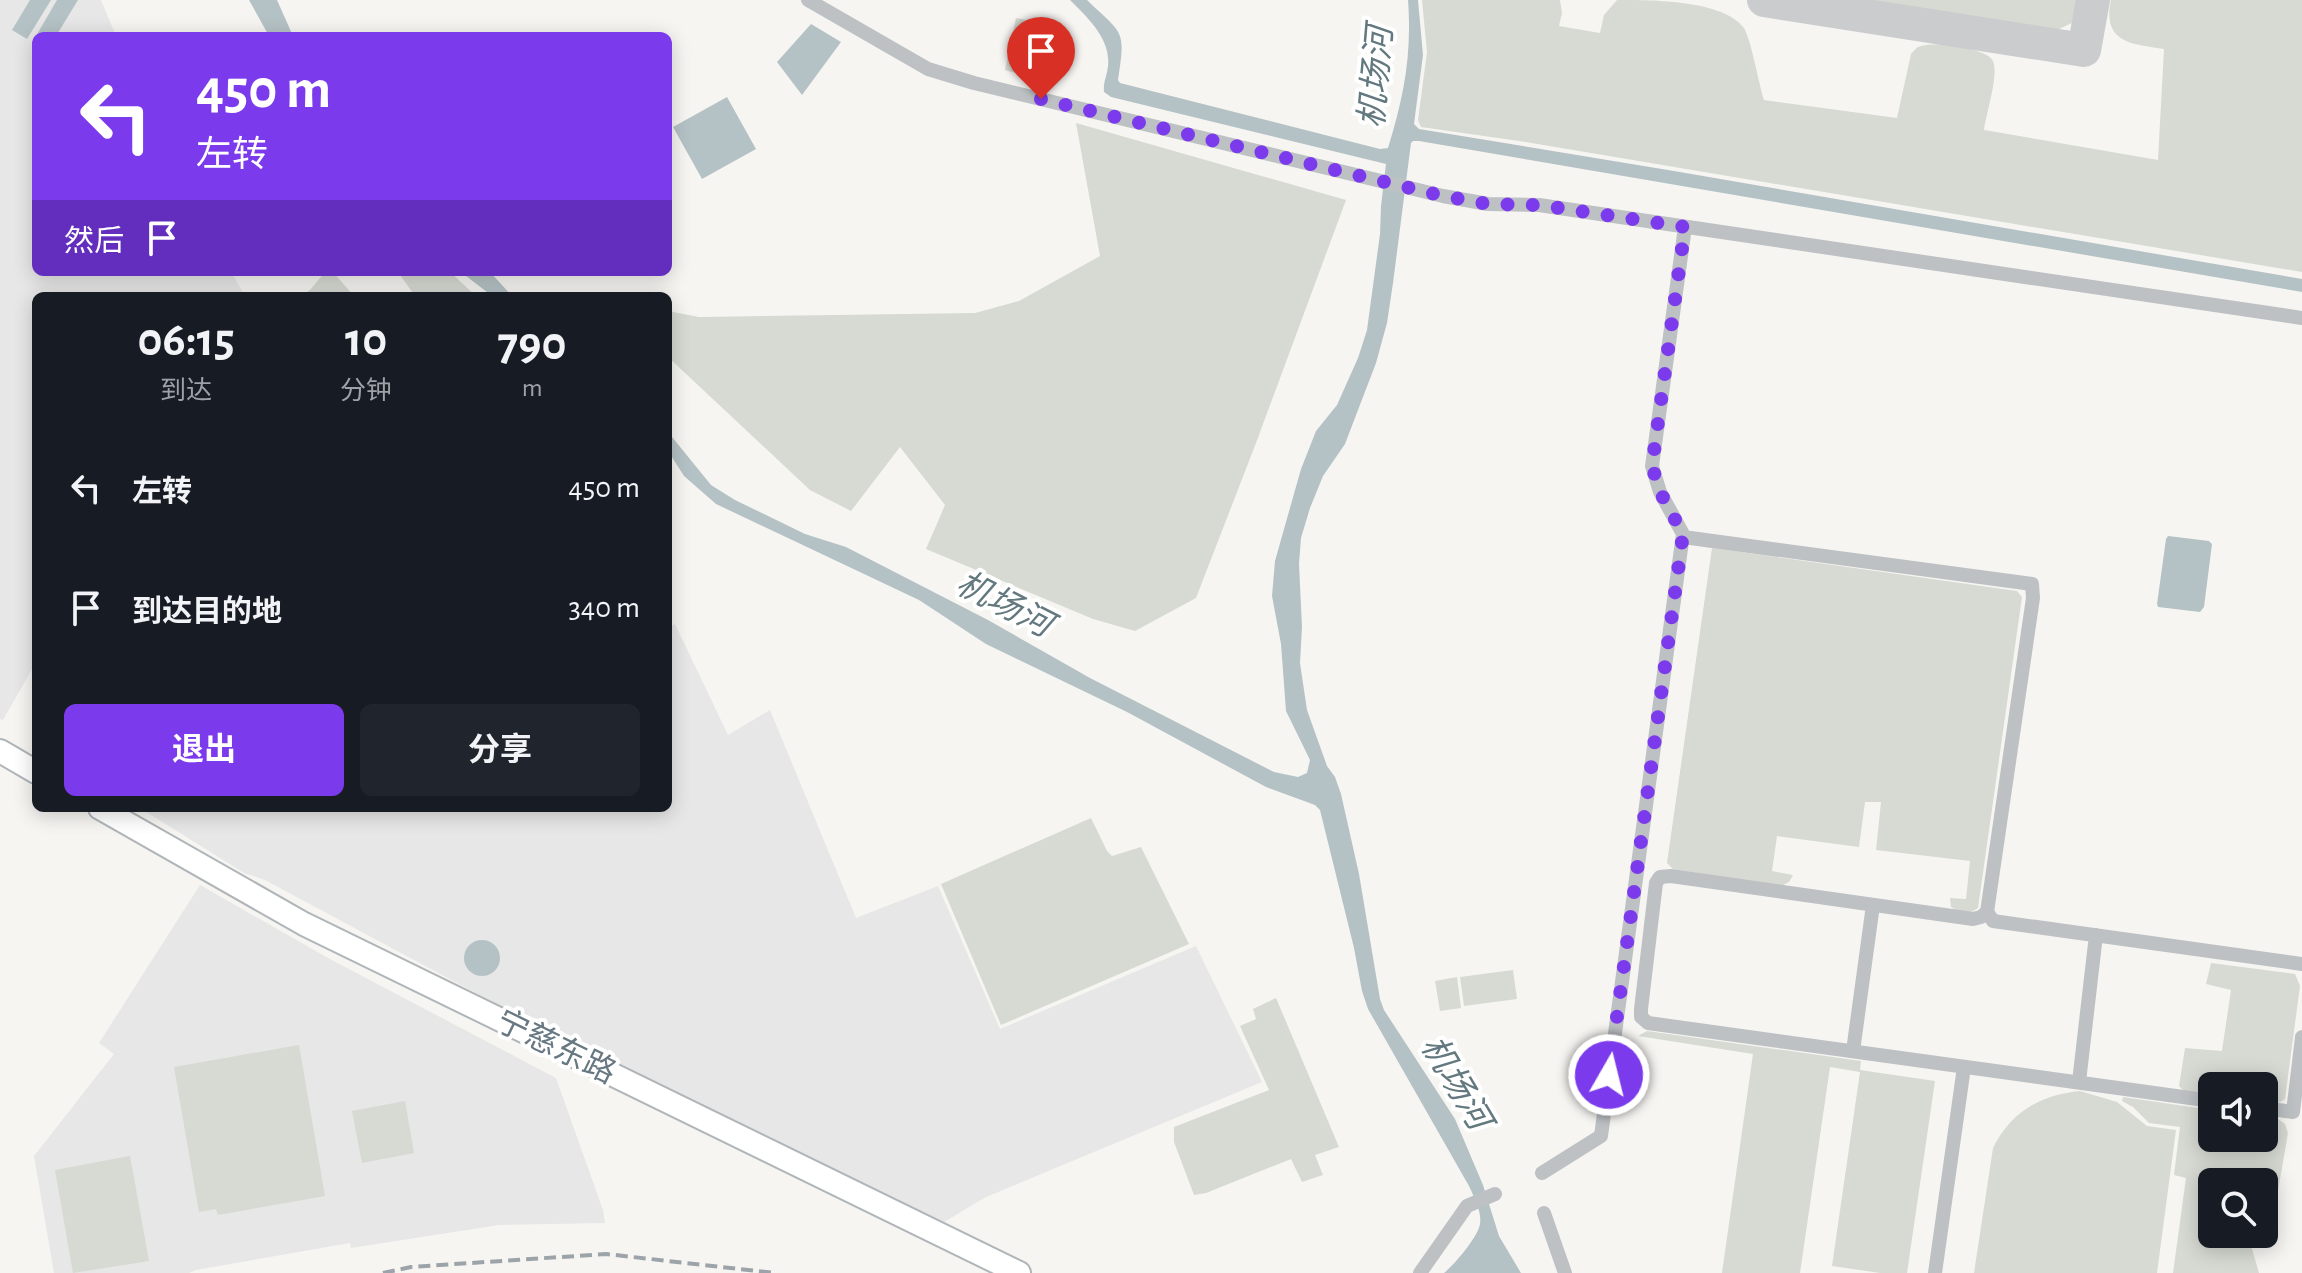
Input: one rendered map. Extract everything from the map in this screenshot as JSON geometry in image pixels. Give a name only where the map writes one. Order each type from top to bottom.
[{"type":"main road","points":[[0,751],[32,770]]},
{"type":"main road","name":"宁慈东路","points":[[107,812],[304,924],[1019,1273]]},
{"type":"street","points":[[808,0],[928,69],[974,83],[1443,196],[1488,204],[1539,205],[2302,318]]},
{"type":"street","points":[[1542,1173],[1601,1136],[1683,537],[1679,523],[1660,492],[1652,466],[1685,227]]},
{"type":"street","points":[[1683,537],[2032,584],[2033,598],[1987,912],[1973,919],[1671,876],[1660,877],[1656,883],[1641,1017],[1648,1023],[2198,1099]]},
{"type":"street","points":[[1853,1051],[1873,905]]},
{"type":"street","points":[[1987,912],[1993,921],[2302,964]]},
{"type":"street","points":[[2079,1082],[2096,935]]},
{"type":"street","points":[[2278,1110],[2293,1112],[2302,1037]]},
{"type":"street","points":[[1935,1273],[1964,1067]]},
{"type":"street","points":[[1420,1273],[1467,1206],[1495,1194]]},
{"type":"street","points":[[1544,1213],[1565,1273]]},
{"type":"shaded area","points":[[0,0],[101,0],[114,32],[32,32],[32,276],[233,276],[243,292],[32,292],[32,669],[3,720],[0,719]]},
{"type":"shaded area","points":[[30,0],[51,0],[27,39],[12,30]]},
{"type":"shaded area","points":[[57,0],[78,0],[58,32],[38,32]]},
{"type":"shaded area","points":[[249,0],[277,0],[291,32],[267,32]]},
{"type":"shaded area","points":[[1070,0],[1087,0],[1119,34],[1122,50],[1120,83],[1380,149],[1388,148],[1402,93],[1408,57],[1408,0],[1418,0],[1423,55],[1414,124],[1419,129],[2302,279],[2302,292],[1419,141],[1411,143],[1387,323],[1376,363],[1345,444],[1323,476],[1301,538],[1300,663],[1307,710],[1327,766],[1341,794],[1359,874],[1380,999],[1384,1010],[1455,1119],[1483,1185],[1499,1236],[1521,1273],[1444,1273],[1475,1236],[1480,1224],[1479,1210],[1469,1186],[1368,1009],[1320,810],[1315,805],[1266,787],[1127,712],[986,644],[919,600],[716,504],[684,476],[672,457],[672,437],[711,485],[735,500],[805,534],[846,547],[988,620],[1090,678],[1274,772],[1298,777],[1307,773],[1310,760],[1286,711],[1281,644],[1272,596],[1275,561],[1301,469],[1316,431],[1337,405],[1367,330],[1386,164],[1111,97],[1104,92],[1108,66],[1106,47],[1084,14]]},
{"type":"shaded area","points":[[1422,0],[1560,0],[1562,13],[1559,26],[1600,33],[1604,15],[1617,0],[1667,1],[1704,7],[1734,19],[1744,28],[1764,100],[1897,118],[1911,54],[1916,49],[1937,44],[1971,49],[1989,56],[1993,61],[1993,85],[1984,130],[2158,160],[2164,49],[2130,43],[2115,33],[2109,14],[2111,0],[2302,0],[2302,272],[1421,127],[1418,120],[1427,52]]},
{"type":"shaded area","points":[[1873,0],[2084,0],[2084,3],[2076,21],[2057,30]]},
{"type":"shaded area","points":[[1016,18],[1047,24],[1036,79],[1005,70]]},
{"type":"shaded area","points":[[811,24],[841,42],[802,95],[777,62]]},
{"type":"shaded area","points":[[727,97],[756,149],[702,179],[673,127]]},
{"type":"shaded area","points":[[1076,123],[1346,200],[1196,598],[1135,631],[1093,619],[926,549],[945,505],[900,447],[851,511],[810,490],[672,361],[672,312],[699,317],[975,313],[1019,301],[1100,256]]},
{"type":"shaded area","points":[[322,276],[336,276],[350,292],[307,292]]},
{"type":"shaded area","points":[[401,276],[454,276],[472,292],[412,292]]},
{"type":"shaded area","points":[[466,276],[494,276],[508,292],[487,292]]},
{"type":"shaded area","points":[[2168,536],[2209,541],[2212,544],[2204,607],[2200,612],[2158,607]]},
{"type":"shaded area","points":[[1712,548],[2017,591],[2022,597],[1978,908],[1964,912],[1951,907],[1950,898],[1966,899],[1970,861],[1876,850],[1881,802],[1865,802],[1859,847],[1777,836],[1772,871],[1793,875],[1789,882],[1781,886],[1673,869],[1667,863]]},
{"type":"shaded area","points":[[675,624],[728,735],[770,710],[856,918],[938,886],[1000,1029],[1196,946],[1262,1082],[986,1197],[944,1222],[574,1046],[265,880],[244,873],[146,812],[672,812],[672,625]]},
{"type":"shaded area","points":[[1091,818],[1112,856],[1141,847],[1189,944],[1001,1025],[941,884]]},
{"type":"shaded area","points":[[200,885],[328,958],[556,1078],[605,1223],[499,1225],[351,1248],[350,1243],[189,1273],[54,1273],[34,1156],[114,1054],[99,1043]]},
{"type":"shaded area","points":[[482,940],[495,945],[500,958],[495,971],[482,976],[469,971],[464,958],[469,945]]},
{"type":"shaded area","points":[[2211,963],[2295,974],[2300,986],[2285,1099],[2278,1103],[2278,1072],[2198,1072],[2198,1094],[2184,1091],[2179,1086],[2185,1048],[2222,1051],[2231,990],[2206,984]]},
{"type":"shaded area","points":[[1513,970],[1517,999],[1464,1006],[1460,977]]},
{"type":"shaded area","points":[[1457,977],[1461,1008],[1440,1011],[1435,981]]},
{"type":"shaded area","points":[[1276,998],[1339,1147],[1315,1155],[1323,1175],[1302,1182],[1291,1159],[1194,1195],[1174,1142],[1174,1127],[1269,1090],[1240,1026],[1256,1019],[1253,1009]]},
{"type":"shaded area","points":[[1647,1031],[1861,1061],[1860,1070],[1935,1081],[1907,1273],[1880,1273],[1832,1266],[1860,1072],[1830,1067],[1800,1273],[1722,1273],[1753,1054],[1638,1036]]},
{"type":"shaded area","points":[[299,1045],[325,1196],[218,1215],[216,1209],[199,1212],[174,1067]]},
{"type":"shaded area","points":[[2080,1091],[2117,1102],[2147,1126],[2176,1130],[2157,1273],[1974,1273],[1993,1148],[2000,1135],[2018,1115],[2040,1101]]},
{"type":"shaded area","points":[[2123,1097],[2198,1108],[2198,1152],[2278,1152],[2278,1119],[2285,1124],[2288,1133],[2278,1191],[2278,1168],[2198,1168],[2198,1248],[2252,1248],[2259,1273],[2173,1273],[2186,1178],[2174,1175],[2180,1127],[2149,1123],[2122,1101]]},
{"type":"shaded area","points":[[405,1101],[414,1153],[362,1163],[352,1111]]},
{"type":"shaded area","points":[[130,1156],[149,1261],[73,1273],[55,1170]]},
{"type":"taxiway","points":[[1764,0],[2084,50],[2093,0]]},
{"type":"railway","points":[[383,1273],[411,1267],[606,1254],[775,1273]]},
{"type":"route","points":[[1041,99],[1443,196],[1488,204],[1539,205],[1685,227],[1652,466],[1660,492],[1683,534],[1609,1075]]},
{"type":"water label","name":"机场河","points":[[1377,77]]},
{"type":"water label","name":"机场河","points":[[1004,605]]},
{"type":"water label","name":"机场河","points":[[1455,1083]]}]
